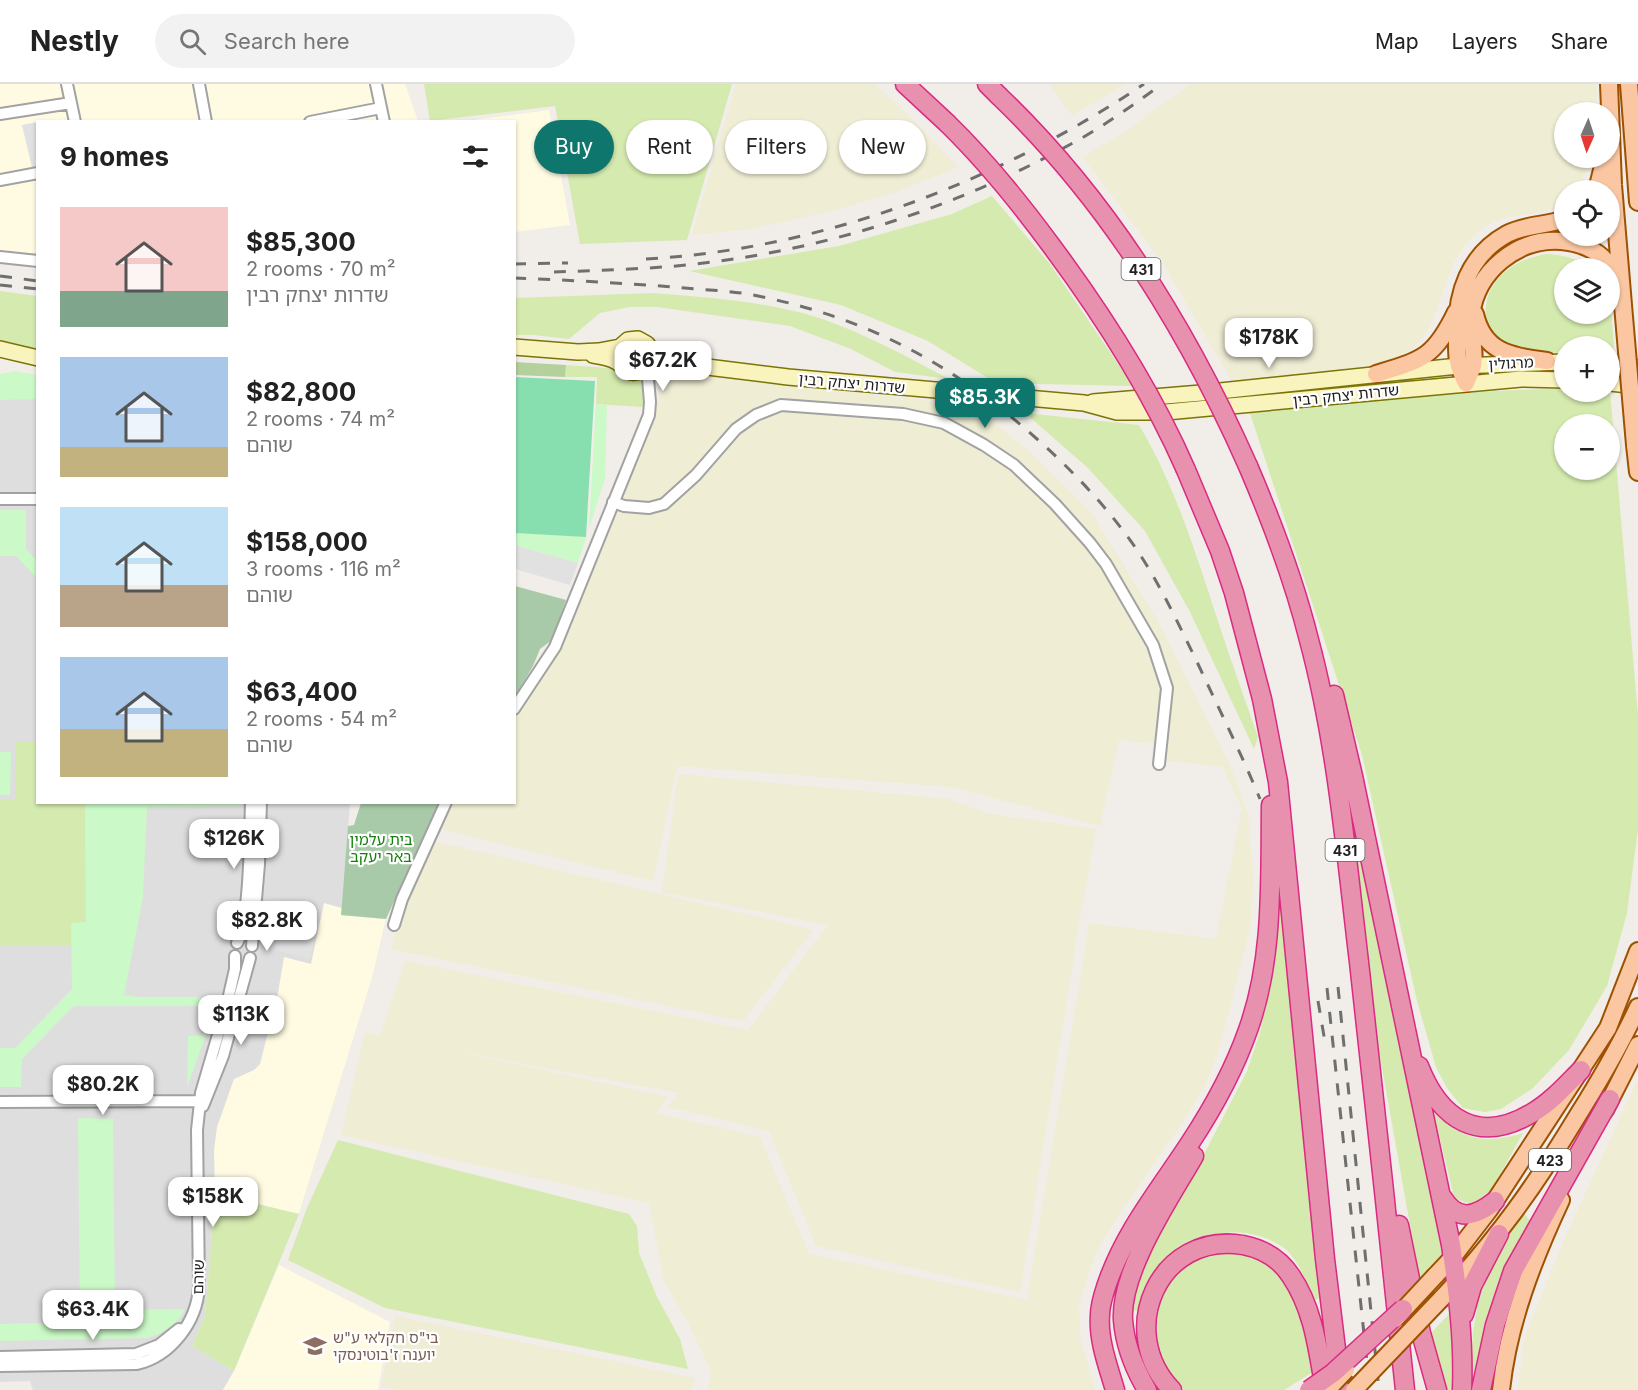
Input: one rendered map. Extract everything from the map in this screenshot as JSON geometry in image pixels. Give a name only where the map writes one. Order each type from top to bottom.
[{"type":"highway","points":[[905,84],[981,158],[1088,297],[1141,380],[1186,470],[1220,551],[1251,650],[1271,740],[1280,794],[1325,1259],[1341,1390]]},
{"type":"highway","name":"431","points":[[993,90],[1047,146],[1106,219],[1194,356],[1248,466],[1292,580],[1309,640],[1330,743],[1344,838],[1405,1390]]},
{"type":"highway","points":[[1292,580],[1333,694],[1353,776],[1441,1195],[1456,1283],[1462,1340]]},
{"type":"highway","points":[[1147,1390],[1126,1343],[1123,1318],[1130,1278],[1148,1238],[1225,1098],[1248,1040],[1259,994],[1268,937],[1271,740]]},
{"type":"highway","points":[[1116,1390],[1100,1328],[1100,1312],[1114,1262],[1132,1227],[1207,1116],[1247,1033],[1259,994]]},
{"type":"highway","points":[[1400,1008],[1420,1069],[1434,1095],[1451,1114],[1467,1125],[1489,1128],[1509,1125],[1532,1113],[1551,1099],[1581,1070]]},
{"type":"highway","points":[[1372,1076],[1403,1250],[1421,1333],[1437,1390]]},
{"type":"highway","points":[[1481,1390],[1495,1324],[1513,1271],[1610,1099]]},
{"type":"highway","points":[[1441,1195],[1451,1209],[1466,1214],[1483,1210],[1495,1201]]},
{"type":"highway","points":[[1462,1390],[1462,1340],[1466,1299],[1498,1234]]},
{"type":"highway","points":[[1172,1390],[1160,1376],[1148,1349],[1148,1306],[1156,1286],[1166,1271],[1178,1260],[1203,1246],[1216,1243],[1252,1247],[1267,1253],[1282,1264],[1291,1275],[1301,1293],[1314,1328],[1326,1390]]},
{"type":"highway","points":[[1309,1390],[1333,1373],[1404,1309]]},
{"type":"main road","points":[[1609,84],[1610,102]]},
{"type":"main road","points":[[1629,84],[1638,202]]},
{"type":"main road","points":[[1636,175],[1638,142]]},
{"type":"main road","points":[[1613,168],[1638,471]]},
{"type":"main road","points":[[1376,374],[1407,364],[1434,349],[1448,329],[1457,309],[1466,276],[1484,252],[1494,243],[1519,228],[1554,221]]},
{"type":"main road","points":[[1465,365],[1475,301],[1486,279],[1501,260],[1523,247],[1549,241],[1574,243],[1591,249],[1613,267],[1621,284]]},
{"type":"main road","points":[[1475,301],[1475,314],[1481,333],[1494,347],[1523,358],[1547,362]]},
{"type":"main road","points":[[1457,309],[1466,383]]},
{"type":"main road","name":"שדרות יצחק רבין","points":[[693,365],[622,367],[620,354],[628,340],[633,339],[643,341],[650,349],[669,358],[693,365],[788,377],[1084,403],[1465,365]]},
{"type":"main road","name":"שדרות יצחק רבין","points":[[516,347],[620,354]]},
{"type":"main road","points":[[0,349],[31,357]]},
{"type":"main road","points":[[642,368],[651,357],[650,349]]},
{"type":"main road","points":[[0,361],[31,357]]},
{"type":"main road","name":"מרגולין","points":[[1465,365],[1554,362]]},
{"type":"main road","points":[[1620,366],[1638,369]]},
{"type":"main road","name":"מרגולין","points":[[1466,383],[1521,379],[1554,380]]},
{"type":"main road","name":"שדרות יצחק רבין","points":[[1084,403],[1117,412],[1166,412],[1466,383]]},
{"type":"main road","points":[[1620,384],[1638,386]]},
{"type":"main road","name":"423","points":[[1326,1390],[1452,1258],[1495,1201],[1608,1028],[1638,951]]},
{"type":"main road","name":"423","points":[[1354,1390],[1456,1283],[1524,1200],[1566,1136],[1624,1036],[1638,1007]]},
{"type":"main road","points":[[1501,1390],[1511,1331],[1544,1237],[1638,1045]]},
{"type":"street","points":[[67,84],[75,120]]},
{"type":"street","points":[[200,84],[206,120]]},
{"type":"street","points":[[376,84],[384,120]]},
{"type":"street","points":[[0,114],[71,104]]},
{"type":"street","points":[[320,120],[381,108]]},
{"type":"street","points":[[0,180],[36,173]]},
{"type":"street","points":[[0,257],[36,261]]},
{"type":"street","points":[[516,706],[555,646],[649,416],[642,368]]},
{"type":"street","points":[[613,502],[624,506],[649,508],[664,504],[696,475],[736,429],[756,415],[781,405],[903,414],[944,423],[1014,465],[1055,504],[1106,564],[1153,645],[1167,688],[1159,764]]},
{"type":"street","points":[[0,499],[36,499]]},
{"type":"street","points":[[251,804],[248,875],[242,932],[234,950],[235,956],[243,960],[250,958],[253,953],[261,804]]},
{"type":"street","points":[[394,925],[402,899],[445,804]]},
{"type":"street","points":[[237,944],[246,941],[252,946]]},
{"type":"street","name":"שוהם","points":[[203,1101],[204,1079],[227,1004],[235,969],[235,956]]},
{"type":"street","name":"שוהם","points":[[0,1366],[137,1364],[151,1360],[168,1350],[187,1323],[197,1302],[199,1287],[198,1121],[203,1101],[223,1056],[250,958]]},
{"type":"street","points":[[0,1102],[203,1101]]},
{"type":"street","points":[[0,1357],[136,1354],[159,1345],[187,1323]]},
{"type":"shaded area","points":[[0,84],[405,84],[418,120],[36,120],[36,264],[0,260]]},
{"type":"shaded area","points":[[736,84],[875,84],[913,120],[839,120],[839,174],[926,174],[926,134],[958,167],[898,191],[839,209],[752,229],[692,235],[710,174],[713,174],[713,163],[725,122],[725,174],[827,174],[827,120],[726,120]]},
{"type":"shaded area","points":[[1049,84],[1126,84],[1072,115]]},
{"type":"shaded area","points":[[1190,84],[1597,84],[1597,102],[1554,102],[1554,168],[1587,168],[1583,180],[1554,180],[1554,208],[1503,218],[1483,227],[1467,242],[1454,262],[1430,327],[1408,352],[1370,367],[1232,381],[1163,263],[1083,157],[1126,131]]},
{"type":"shaded area","points":[[549,110],[551,120],[534,120],[534,174],[561,174],[570,225],[516,232],[516,120],[474,120]]},
{"type":"shaded area","points":[[36,122],[36,167],[32,168],[22,125]]},
{"type":"shaded area","points":[[663,371],[975,406],[1034,456],[1091,512],[1159,623],[1231,767],[1248,815],[1253,877],[1250,929],[1218,1053],[1205,1085],[1095,1254],[1079,1305],[1080,1338],[1095,1390],[708,1390],[711,1372],[690,1326],[664,1281],[649,1203],[341,1135],[365,1033],[380,1036],[405,961],[748,1030],[828,925],[662,892],[678,774],[948,799],[990,814],[1096,829],[1020,1292],[816,1246],[769,1131],[668,1107],[679,1093],[439,1048],[669,1097],[656,1113],[760,1137],[809,1254],[1027,1300],[1089,923],[1216,939],[1242,808],[1222,767],[1156,759],[1156,744],[1119,740],[1100,826],[952,787],[677,766],[653,881],[441,829],[452,804],[516,804],[516,703],[536,677],[591,558],[661,393]]},
{"type":"shaded area","points":[[0,376],[36,382],[36,804],[350,804],[341,915],[386,919],[373,975],[299,1214],[215,1194],[205,1316],[192,1346],[234,1371],[223,1390],[33,1390],[30,1381],[0,1382]]},
{"type":"shaded area","points":[[516,546],[578,563],[570,585],[516,569]]},
{"type":"shaded area","points":[[429,840],[813,930],[743,1021],[391,949],[405,891]]},
{"type":"shaded area","points":[[263,897],[320,907],[310,959],[264,947],[258,936]]},
{"type":"shaded area","points":[[324,903],[342,908],[341,915],[386,919],[373,975],[299,1214],[215,1194],[214,1150],[217,1127],[234,1079],[254,1070],[260,1064],[278,993],[284,957],[311,964]]},
{"type":"shaded area","points":[[1638,1079],[1638,1390],[1518,1390],[1524,1339],[1564,1240]]},
{"type":"shaded area","name":"בי\"ס חקלאי ע\"ש יוענה ז'בוטינסקי","points":[[279,1265],[390,1322],[378,1390],[223,1390],[234,1371]]},
{"type":"shaded area","points":[[395,1316],[695,1378],[692,1390],[400,1390],[381,1386]]},
{"type":"green space","points":[[424,84],[732,84],[713,150],[713,120],[626,120],[626,174],[706,174],[687,240],[580,244],[567,174],[614,174],[614,120],[558,120],[555,106],[430,120]]},
{"type":"green space","points":[[992,196],[1050,264],[1133,386],[996,383],[928,341],[841,305],[689,271],[839,246],[952,214]]},
{"type":"green space","points":[[1547,254],[1570,258],[1554,258],[1554,324],[1612,324],[1613,336],[1554,336],[1554,353],[1505,343],[1491,333],[1486,320],[1486,306],[1493,285],[1516,264]]},
{"type":"green space","points":[[0,291],[36,296],[36,354],[0,346]]},
{"type":"green space","points":[[654,293],[777,307],[834,323],[949,379],[895,372],[851,349],[790,326],[657,307],[629,307],[600,313],[569,339],[516,335],[516,298]]},
{"type":"green space","points":[[516,362],[566,365],[565,377],[516,375]]},
{"type":"green space","points":[[566,365],[651,371],[648,393],[642,407],[596,404],[597,377],[565,377]]},
{"type":"green space","points":[[15,371],[36,375],[36,399],[0,400],[0,374]]},
{"type":"green space","points":[[516,377],[595,381],[586,537],[516,533]]},
{"type":"green space","points":[[1554,389],[1554,402],[1611,402],[1612,414],[1554,414],[1554,480],[1618,480],[1638,716],[1638,829],[1627,913],[1607,986],[1569,1050],[1533,1088],[1501,1109],[1485,1112],[1463,1108],[1447,1088],[1436,1067],[1417,1001],[1362,755],[1250,413],[1407,397]]},
{"type":"green space","points":[[596,404],[607,405],[605,478],[589,529]]},
{"type":"green space","points":[[1025,413],[1139,425],[1175,497],[1193,547],[1258,737],[1254,749],[1190,612],[1145,531],[1088,468]]},
{"type":"green space","points":[[0,510],[26,510],[26,549],[36,560],[36,577],[16,556],[0,556]]},
{"type":"green space","points":[[516,533],[586,537],[578,563],[516,545]]},
{"type":"green space","points":[[516,586],[566,600],[552,640],[540,649],[516,695]]},
{"type":"green space","points":[[15,741],[36,741],[36,804],[85,804],[86,923],[71,923],[71,945],[0,945],[0,799],[15,799]]},
{"type":"green space","points":[[0,752],[11,752],[10,795],[0,795]]},
{"type":"green space","points":[[85,804],[241,804],[241,806],[147,807],[143,897],[124,995],[220,997],[187,1087],[188,1036],[203,1035],[203,1006],[74,1006],[22,1059],[21,1087],[0,1087],[0,1048],[15,1048],[72,989],[71,923],[86,922]]},
{"type":"green space","name":"בית עלמין באר יעקב","points":[[361,804],[439,804],[386,919],[341,915],[348,826],[354,825]]},
{"type":"green space","points":[[1350,837],[1359,837],[1394,1017],[1446,1254],[1420,1281],[1371,1006]]},
{"type":"green space","points":[[1286,907],[1323,1297],[1314,1300],[1298,1265],[1284,1248],[1253,1234],[1220,1233],[1204,1237],[1174,1253],[1158,1270],[1140,1311],[1128,1310],[1134,1287],[1152,1249],[1185,1191],[1247,1071],[1261,1029],[1268,991],[1275,908]]},
{"type":"green space","points":[[1434,1114],[1456,1130],[1476,1138],[1496,1139],[1523,1133],[1488,1196],[1477,1204],[1464,1202],[1454,1197]]},
{"type":"green space","points":[[78,1118],[113,1119],[115,1310],[185,1309],[169,1327],[148,1338],[0,1341],[0,1324],[80,1322]]},
{"type":"green space","points":[[338,1140],[629,1214],[637,1226],[639,1253],[657,1297],[680,1339],[688,1369],[385,1308],[288,1260],[307,1208]]},
{"type":"green space","points":[[215,1194],[299,1214],[234,1371],[192,1346],[205,1316]]},
{"type":"green space","points":[[1523,1212],[1531,1222],[1477,1384],[1470,1383],[1473,1332],[1481,1282]]},
{"type":"green space","points":[[1217,1252],[1243,1255],[1263,1262],[1278,1274],[1289,1289],[1297,1307],[1313,1372],[1284,1390],[1184,1390],[1172,1376],[1159,1354],[1155,1335],[1157,1309],[1161,1297],[1175,1275],[1184,1267],[1195,1260]]},
{"type":"green space","points":[[1453,1310],[1454,1390],[1445,1390],[1431,1333]]},
{"type":"railway","points":[[646,259],[712,253],[778,241],[843,225],[907,205],[969,180],[1029,151],[1088,119],[1144,84]]},
{"type":"railway","points":[[554,272],[653,268],[712,262],[759,255],[852,234],[942,204],[1029,166],[1118,116],[1162,84]]},
{"type":"railway","points":[[516,264],[568,263]]},
{"type":"railway","points":[[0,276],[36,281]]},
{"type":"railway","points":[[516,278],[726,291],[798,305],[873,331],[908,348],[974,389],[1006,413],[1064,464],[1103,506],[1137,550],[1177,620],[1260,799]]},
{"type":"railway","points":[[0,285],[36,289]]},
{"type":"railway","points":[[1338,987],[1379,1390]]},
{"type":"railway","points":[[1327,988],[1370,1390]]},
{"type":"railway","points":[[1318,1001],[1325,1042]]},
{"type":"place","name":"בי\"ס חקלאי ע\"ש יוענה ז'בוטינסקי","points":[[315,1346]]}]
